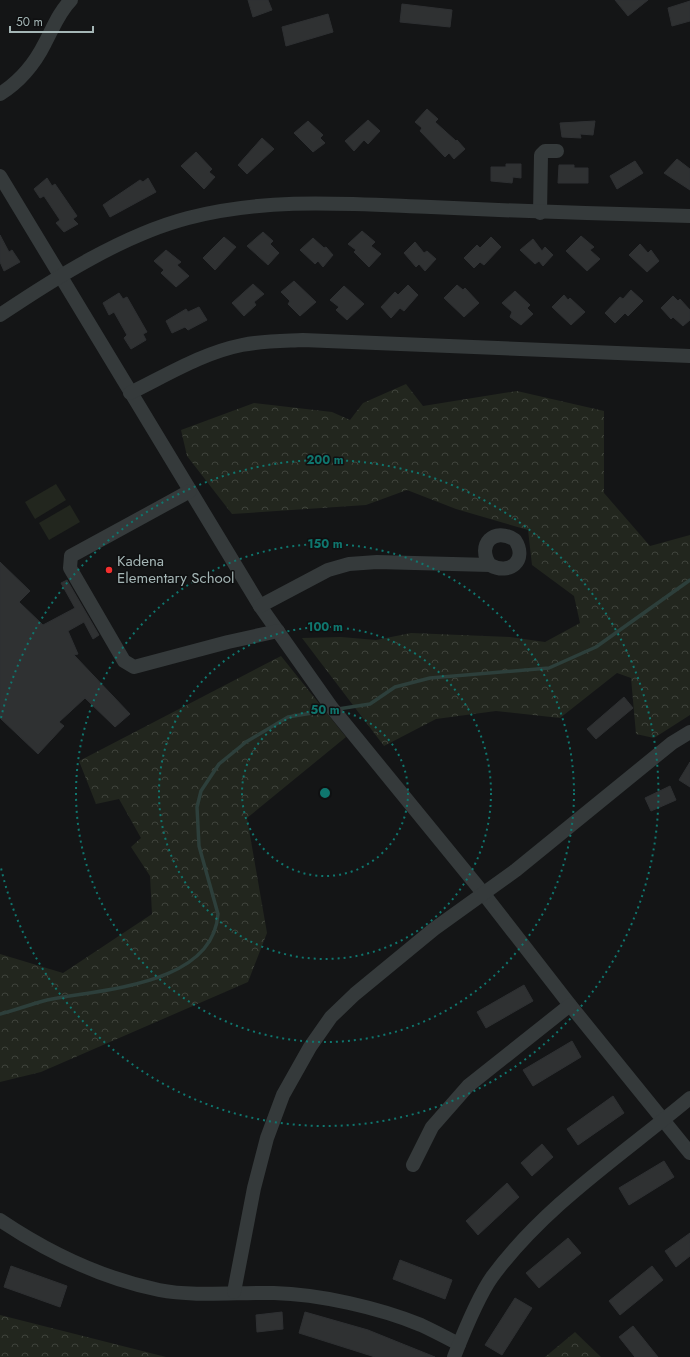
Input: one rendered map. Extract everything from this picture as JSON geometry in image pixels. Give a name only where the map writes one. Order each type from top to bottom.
[{"type":"lane","points":[[0,94],[11,87],[34,61],[64,7],[70,0]]},
{"type":"lane","points":[[540,213],[541,155],[549,150],[557,152]]},
{"type":"lane","points":[[0,176],[260,606],[332,708],[483,893],[570,1005],[690,1153]]},
{"type":"lane","points":[[0,315],[60,275],[136,237],[187,218],[242,207],[295,204],[340,204],[540,213],[690,216]]},
{"type":"lane","points":[[130,393],[200,358],[242,345],[303,340],[690,356]]},
{"type":"lane","points":[[190,491],[71,556],[70,568],[124,661],[134,667],[228,642],[278,631]]},
{"type":"lane","points":[[260,606],[328,570],[349,564],[377,562],[490,565]]},
{"type":"lane","points":[[234,1292],[254,1188],[267,1138],[283,1095],[310,1047],[331,1017],[355,994],[434,929],[516,870],[672,743],[690,732]]},
{"type":"lane","points":[[413,1165],[432,1127],[468,1086],[570,1005]]},
{"type":"lane","points":[[0,1220],[94,1272],[126,1282],[161,1290],[276,1293],[322,1298],[381,1312],[421,1325],[456,1351],[491,1279],[522,1241],[551,1210],[690,1098]]},
{"type":"green space","points":[[406,384],[423,406],[517,391],[604,411],[604,493],[650,546],[690,535],[690,715],[654,738],[636,734],[631,678],[617,673],[560,718],[496,711],[436,719],[384,746],[302,638],[341,637],[376,640],[411,633],[510,637],[545,642],[580,623],[574,596],[532,565],[528,530],[456,509],[407,490],[366,505],[232,514],[187,456],[181,430],[254,403],[332,412],[350,420],[363,403]]},
{"type":"green space","points":[[56,484],[66,500],[35,519],[25,502]]},
{"type":"green space","points":[[70,505],[80,522],[49,540],[39,523]]},
{"type":"green space","points":[[281,656],[346,737],[247,818],[267,933],[248,982],[41,1072],[0,1082],[0,954],[63,973],[152,914],[150,876],[131,847],[141,838],[119,799],[96,804],[79,761]]},
{"type":"green space","points":[[0,1315],[166,1357],[0,1357]]},
{"type":"green space","points":[[575,1332],[601,1357],[545,1357]]},
{"type":"building","points":[[248,0],[268,0],[272,10],[253,17]]},
{"type":"building","points":[[615,0],[648,0],[628,16]]},
{"type":"building","points":[[690,1],[690,21],[672,26],[668,8]]},
{"type":"building","points":[[402,4],[452,10],[450,27],[400,22]]},
{"type":"building","points":[[328,14],[333,32],[286,46],[282,27]]},
{"type":"building","points":[[427,109],[438,119],[435,122],[456,141],[457,140],[465,149],[454,159],[449,153],[445,157],[420,131],[422,128],[415,122]]},
{"type":"building","points":[[368,120],[380,131],[368,144],[364,140],[354,151],[345,141]]},
{"type":"building","points":[[308,121],[323,135],[320,138],[325,143],[313,152],[294,133]]},
{"type":"building","points":[[595,121],[593,135],[580,134],[581,138],[562,137],[560,123]]},
{"type":"building","points":[[262,138],[274,149],[247,174],[238,165]]},
{"type":"building","points":[[196,152],[212,169],[209,172],[215,177],[204,189],[181,166]]},
{"type":"building","points":[[677,159],[690,169],[690,190],[664,173]]},
{"type":"building","points":[[635,161],[643,173],[617,189],[610,176]]},
{"type":"building","points":[[506,164],[521,164],[521,178],[513,177],[512,183],[491,181],[491,167],[506,167]]},
{"type":"building","points":[[559,165],[574,165],[574,168],[588,168],[588,183],[558,183]]},
{"type":"building","points":[[47,178],[52,186],[55,184],[77,216],[73,219],[78,224],[64,232],[56,223],[60,220],[44,196],[40,198],[34,189]]},
{"type":"building","points":[[148,178],[156,192],[110,217],[103,205],[140,180],[143,182]]},
{"type":"building","points":[[362,231],[375,242],[371,246],[381,254],[369,267],[354,252],[356,250],[348,244]]},
{"type":"building","points":[[263,232],[273,241],[270,244],[279,253],[268,265],[247,246]]},
{"type":"building","points":[[0,235],[9,252],[12,250],[20,262],[4,271],[0,262]]},
{"type":"building","points":[[581,236],[594,247],[590,250],[600,259],[587,271],[566,251]]},
{"type":"building","points":[[224,237],[236,247],[215,270],[203,258]]},
{"type":"building","points":[[491,237],[501,247],[484,265],[480,262],[474,268],[464,258],[477,245],[480,248]]},
{"type":"building","points":[[313,238],[324,248],[326,247],[333,255],[323,267],[318,261],[315,264],[300,250]]},
{"type":"building","points":[[533,239],[542,251],[545,247],[553,255],[543,266],[539,261],[535,264],[520,250]]},
{"type":"building","points":[[415,242],[424,253],[427,251],[436,259],[425,271],[419,264],[416,267],[404,253]]},
{"type":"building","points":[[640,244],[648,253],[651,250],[659,261],[647,272],[629,255]]},
{"type":"building","points":[[166,250],[181,262],[177,265],[189,276],[176,287],[161,273],[164,270],[154,261]]},
{"type":"building","points":[[294,281],[316,302],[300,316],[288,304],[290,301],[281,292]]},
{"type":"building","points":[[253,284],[264,294],[254,302],[256,305],[244,316],[232,303]]},
{"type":"building","points":[[408,285],[418,295],[404,311],[400,308],[391,318],[381,307],[395,292],[398,295]]},
{"type":"building","points":[[457,285],[463,290],[465,288],[479,303],[464,317],[444,298]]},
{"type":"building","points":[[344,286],[364,304],[347,320],[336,310],[339,307],[330,300]]},
{"type":"building","points":[[631,290],[643,301],[628,316],[625,313],[615,323],[605,313],[620,297],[623,299]]},
{"type":"building","points":[[515,291],[530,305],[527,308],[533,314],[521,325],[510,317],[512,312],[502,303]]},
{"type":"building","points":[[119,293],[123,299],[127,297],[147,332],[143,334],[146,340],[131,349],[124,338],[127,335],[114,312],[109,315],[103,303]]},
{"type":"building","points":[[564,295],[568,300],[570,298],[585,312],[571,325],[552,307]]},
{"type":"building","points":[[673,296],[678,301],[680,299],[690,310],[690,320],[683,326],[673,317],[671,319],[661,308]]},
{"type":"building","points":[[199,307],[207,320],[188,330],[185,327],[172,333],[166,321],[186,309],[188,312]]},
{"type":"building","points":[[0,562],[30,591],[19,602],[43,625],[75,608],[61,583],[67,580],[99,635],[93,639],[84,622],[68,631],[78,654],[74,655],[130,714],[115,727],[85,698],[59,722],[64,726],[38,754],[0,718]]},
{"type":"building","points":[[624,697],[633,708],[596,739],[587,729]]},
{"type":"building","points":[[690,762],[690,787],[679,780]]},
{"type":"building","points":[[670,786],[676,800],[651,811],[645,798]]},
{"type":"building","points":[[524,985],[533,1001],[486,1028],[477,1012]]},
{"type":"building","points":[[572,1041],[581,1057],[533,1086],[523,1070]]},
{"type":"building","points":[[613,1096],[624,1113],[578,1145],[567,1129]]},
{"type":"building","points":[[542,1144],[553,1157],[532,1176],[521,1163]]},
{"type":"building","points":[[664,1161],[674,1177],[629,1205],[619,1188]]},
{"type":"building","points":[[507,1183],[519,1197],[478,1235],[466,1221]]},
{"type":"building","points":[[690,1233],[690,1256],[676,1267],[665,1251]]},
{"type":"building","points":[[568,1238],[581,1253],[539,1288],[526,1273]]},
{"type":"building","points":[[400,1260],[452,1280],[445,1299],[393,1279]]},
{"type":"building","points":[[11,1266],[67,1286],[60,1307],[4,1287]]},
{"type":"building","points":[[652,1266],[663,1280],[620,1315],[609,1301]]},
{"type":"building","points":[[515,1298],[532,1308],[502,1355],[485,1345]]},
{"type":"building","points":[[282,1312],[283,1329],[257,1332],[256,1315]]},
{"type":"building","points":[[305,1312],[368,1330],[435,1357],[375,1357],[299,1333]]},
{"type":"building","points":[[633,1326],[658,1357],[635,1357],[619,1337]]},
{"type":"waterway","points":[[338,709],[370,704],[395,687],[430,678],[549,668],[596,647],[690,580]]},
{"type":"waterway","points":[[0,1014],[47,1000],[123,987],[150,980],[176,970],[197,956],[211,938],[218,914],[199,846],[197,807],[201,791],[219,764],[246,742],[288,717],[330,710]]},
{"type":"place","name":"Kadena Elementary School","points":[[109,570]]}]
